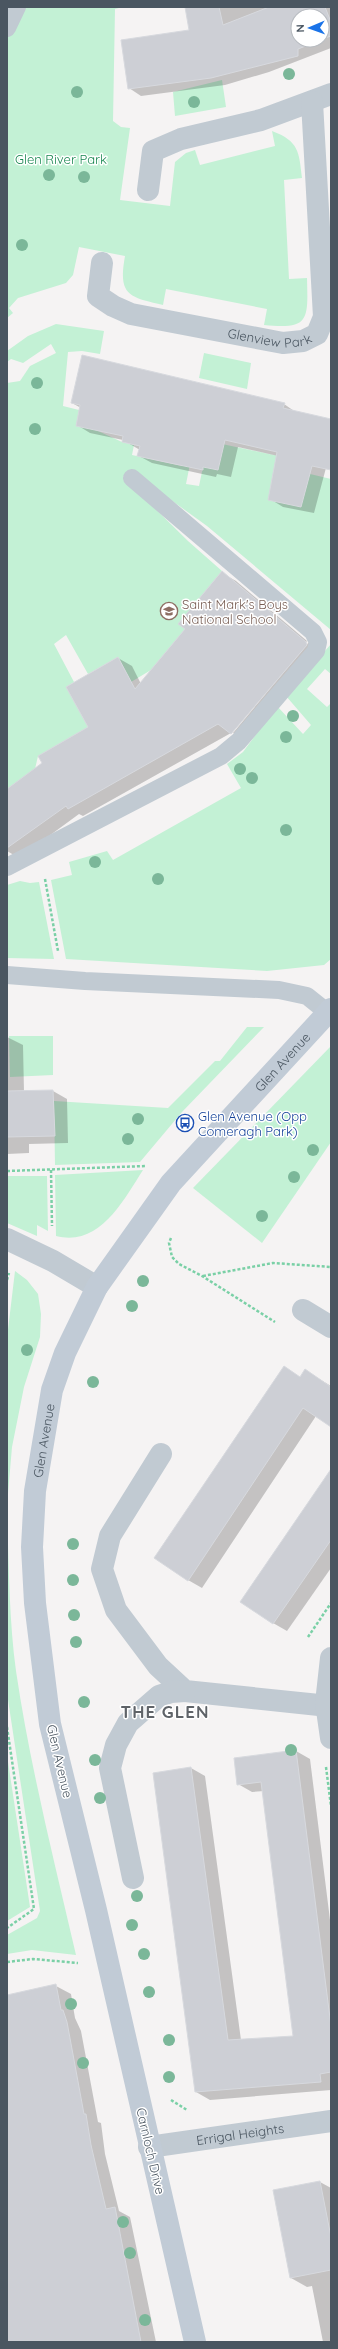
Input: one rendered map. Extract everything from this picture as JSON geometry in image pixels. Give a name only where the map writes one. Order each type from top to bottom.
[{"type":"street","name":"Glenview Park","points":[[102,263],[98,296],[113,306],[131,314],[282,343],[302,341],[316,334],[324,317],[321,98],[261,120],[181,139],[153,151],[148,190]]},
{"type":"street","name":"Glen Avenue","points":[[107,1960],[50,1724],[35,1603],[32,1547],[35,1491],[52,1390],[65,1353],[97,1287],[170,1183],[329,1011]]},
{"type":"street","points":[[7,1239],[53,1261],[97,1287]]},
{"type":"street","points":[[303,1310],[331,1327]]},
{"type":"street","points":[[161,1454],[110,1536],[102,1568],[116,1610],[158,1666],[185,1691]]},
{"type":"street","points":[[331,1658],[326,1703],[331,1738]]},
{"type":"street","points":[[133,1878],[110,1768],[116,1745],[128,1723],[160,1696],[171,1692],[185,1691],[319,1705],[326,1703]]},
{"type":"street","name":"Carnloch Drive","points":[[107,1960],[195,2342]]},
{"type":"street","name":"Errigal Heights","points":[[149,2146],[331,2121]]},
{"type":"lane","points":[[7,28],[17,7]]},
{"type":"lane","points":[[7,867],[221,756],[239,741],[316,651],[318,642],[313,632],[132,478]]},
{"type":"lane","points":[[7,975],[85,981],[278,990],[306,996],[329,1011]]},
{"type":"path","points":[[45,881],[60,959]]},
{"type":"path","points":[[7,1171],[150,1166],[170,1183]]},
{"type":"path","points":[[51,1170],[53,1261]]},
{"type":"path","points":[[171,1236],[169,1243],[172,1257],[179,1264],[202,1276],[277,1323]]},
{"type":"path","points":[[202,1276],[273,1263],[331,1267]]},
{"type":"path","points":[[7,1727],[34,1909],[7,1928]]},
{"type":"path","points":[[7,1962],[33,1959],[64,1963]]},
{"type":"path","points":[[166,2097],[183,2109],[190,2111]]},
{"type":"green space","name":"Glen River Park","points":[[7,7],[123,7],[115,9],[113,121],[121,127],[130,128],[120,200],[170,206],[175,162],[186,153],[195,150],[200,165],[275,146],[272,131],[293,143],[300,161],[302,178],[284,180],[289,279],[307,278],[307,303],[306,312],[303,319],[290,326],[264,325],[267,309],[166,289],[163,305],[141,299],[128,292],[125,287],[123,269],[125,256],[79,247],[73,275],[66,283],[18,298],[9,308],[13,313],[7,318]]},
{"type":"green space","points":[[222,80],[226,107],[175,116],[173,92]]},
{"type":"green space","points":[[56,324],[104,331],[100,354],[82,351],[68,352],[63,406],[79,410],[98,431],[122,442],[134,445],[132,455],[182,466],[208,441],[278,456],[310,474],[331,479],[331,630],[207,526],[135,474],[128,472],[123,477],[188,541],[222,571],[178,624],[185,629],[151,670],[131,682],[118,657],[88,674],[66,635],[54,644],[74,682],[66,687],[88,727],[38,756],[35,769],[7,789],[7,383],[20,381],[30,366],[56,353],[51,344],[23,363],[11,359],[7,362],[7,351],[28,336]],"holes":[[[190,464],[203,467],[199,486],[186,484]]]},
{"type":"green space","points":[[204,353],[251,363],[247,389],[199,378]]},
{"type":"green space","points":[[331,644],[331,674],[325,669],[307,689],[327,707],[331,703],[331,959],[324,965],[267,971],[66,959],[51,880],[72,875],[69,862],[107,851],[113,860],[241,788],[227,764],[243,752],[277,706],[303,734],[311,725],[286,696]]},
{"type":"green space","points":[[20,881],[30,883],[39,882],[54,959],[7,958],[7,885]]},
{"type":"green space","points":[[247,1027],[264,1027],[182,1112],[140,1162],[55,1165],[54,1101],[168,1108],[215,1061],[220,1061]]},
{"type":"green space","points":[[9,1036],[53,1036],[53,1075],[10,1077]]},
{"type":"green space","points":[[331,1046],[331,1142],[262,1243],[193,1188]]},
{"type":"green space","points":[[143,1170],[118,1207],[98,1228],[85,1235],[72,1238],[56,1236],[55,1175]]},
{"type":"green space","points":[[7,1176],[47,1176],[48,1231],[37,1225],[37,1236],[7,1223]]},
{"type":"green space","points":[[15,1271],[27,1280],[38,1294],[41,1314],[40,1337],[24,1387],[12,1447],[7,1505],[7,1338]]},
{"type":"green space","points":[[7,1514],[11,1612],[16,1671],[35,1778],[76,1955],[32,1950],[7,1954],[7,1935],[37,1918],[40,1911],[7,1693]]},
{"type":"green space","points":[[7,1755],[30,1907],[7,1921]]},
{"type":"building","points":[[185,7],[219,7],[223,25],[269,7],[325,8],[290,8],[290,48],[301,48],[298,49],[298,56],[211,78],[128,89],[121,40],[189,30]]},
{"type":"building","points":[[330,20],[331,22],[330,36]]},
{"type":"building","points":[[82,355],[285,403],[283,408],[331,419],[331,470],[312,466],[301,507],[268,500],[277,452],[225,440],[218,470],[203,467],[203,470],[137,456],[140,446],[122,442],[123,436],[76,426],[80,405],[71,403]]},
{"type":"building","points":[[222,571],[306,642],[307,645],[231,734],[218,724],[68,809],[66,806],[7,848],[7,789],[42,763],[38,756],[88,727],[66,687],[118,657],[135,689],[185,629],[178,624]]},
{"type":"building","points":[[53,1090],[55,1136],[7,1137],[7,1091]]},
{"type":"building","points":[[284,1366],[300,1377],[305,1369],[331,1387],[331,1427],[303,1408],[188,1581],[154,1558]]},
{"type":"building","points":[[331,1469],[331,1540],[273,1624],[240,1602]]},
{"type":"building","points":[[296,1750],[331,2026],[331,2072],[320,2074],[321,2082],[195,2092],[153,1773],[191,1767],[228,2040],[293,2036],[261,1782],[237,1785],[234,1758]]},
{"type":"building","points":[[56,1984],[61,2010],[63,2010],[67,2022],[84,2114],[86,2114],[91,2145],[106,2209],[115,2207],[141,2342],[7,2342],[7,1995]]},
{"type":"building","points":[[320,2181],[331,2237],[331,2270],[290,2278],[273,2190]]},
{"type":"place","name":"Saint Mark's Boys National School","points":[[169,611]]},
{"type":"place","name":"Glen Avenue (Opp Comeragh Park)","points":[[185,1123]]},
{"type":"district","name":"THE GLEN","points":[[165,1712]]}]
